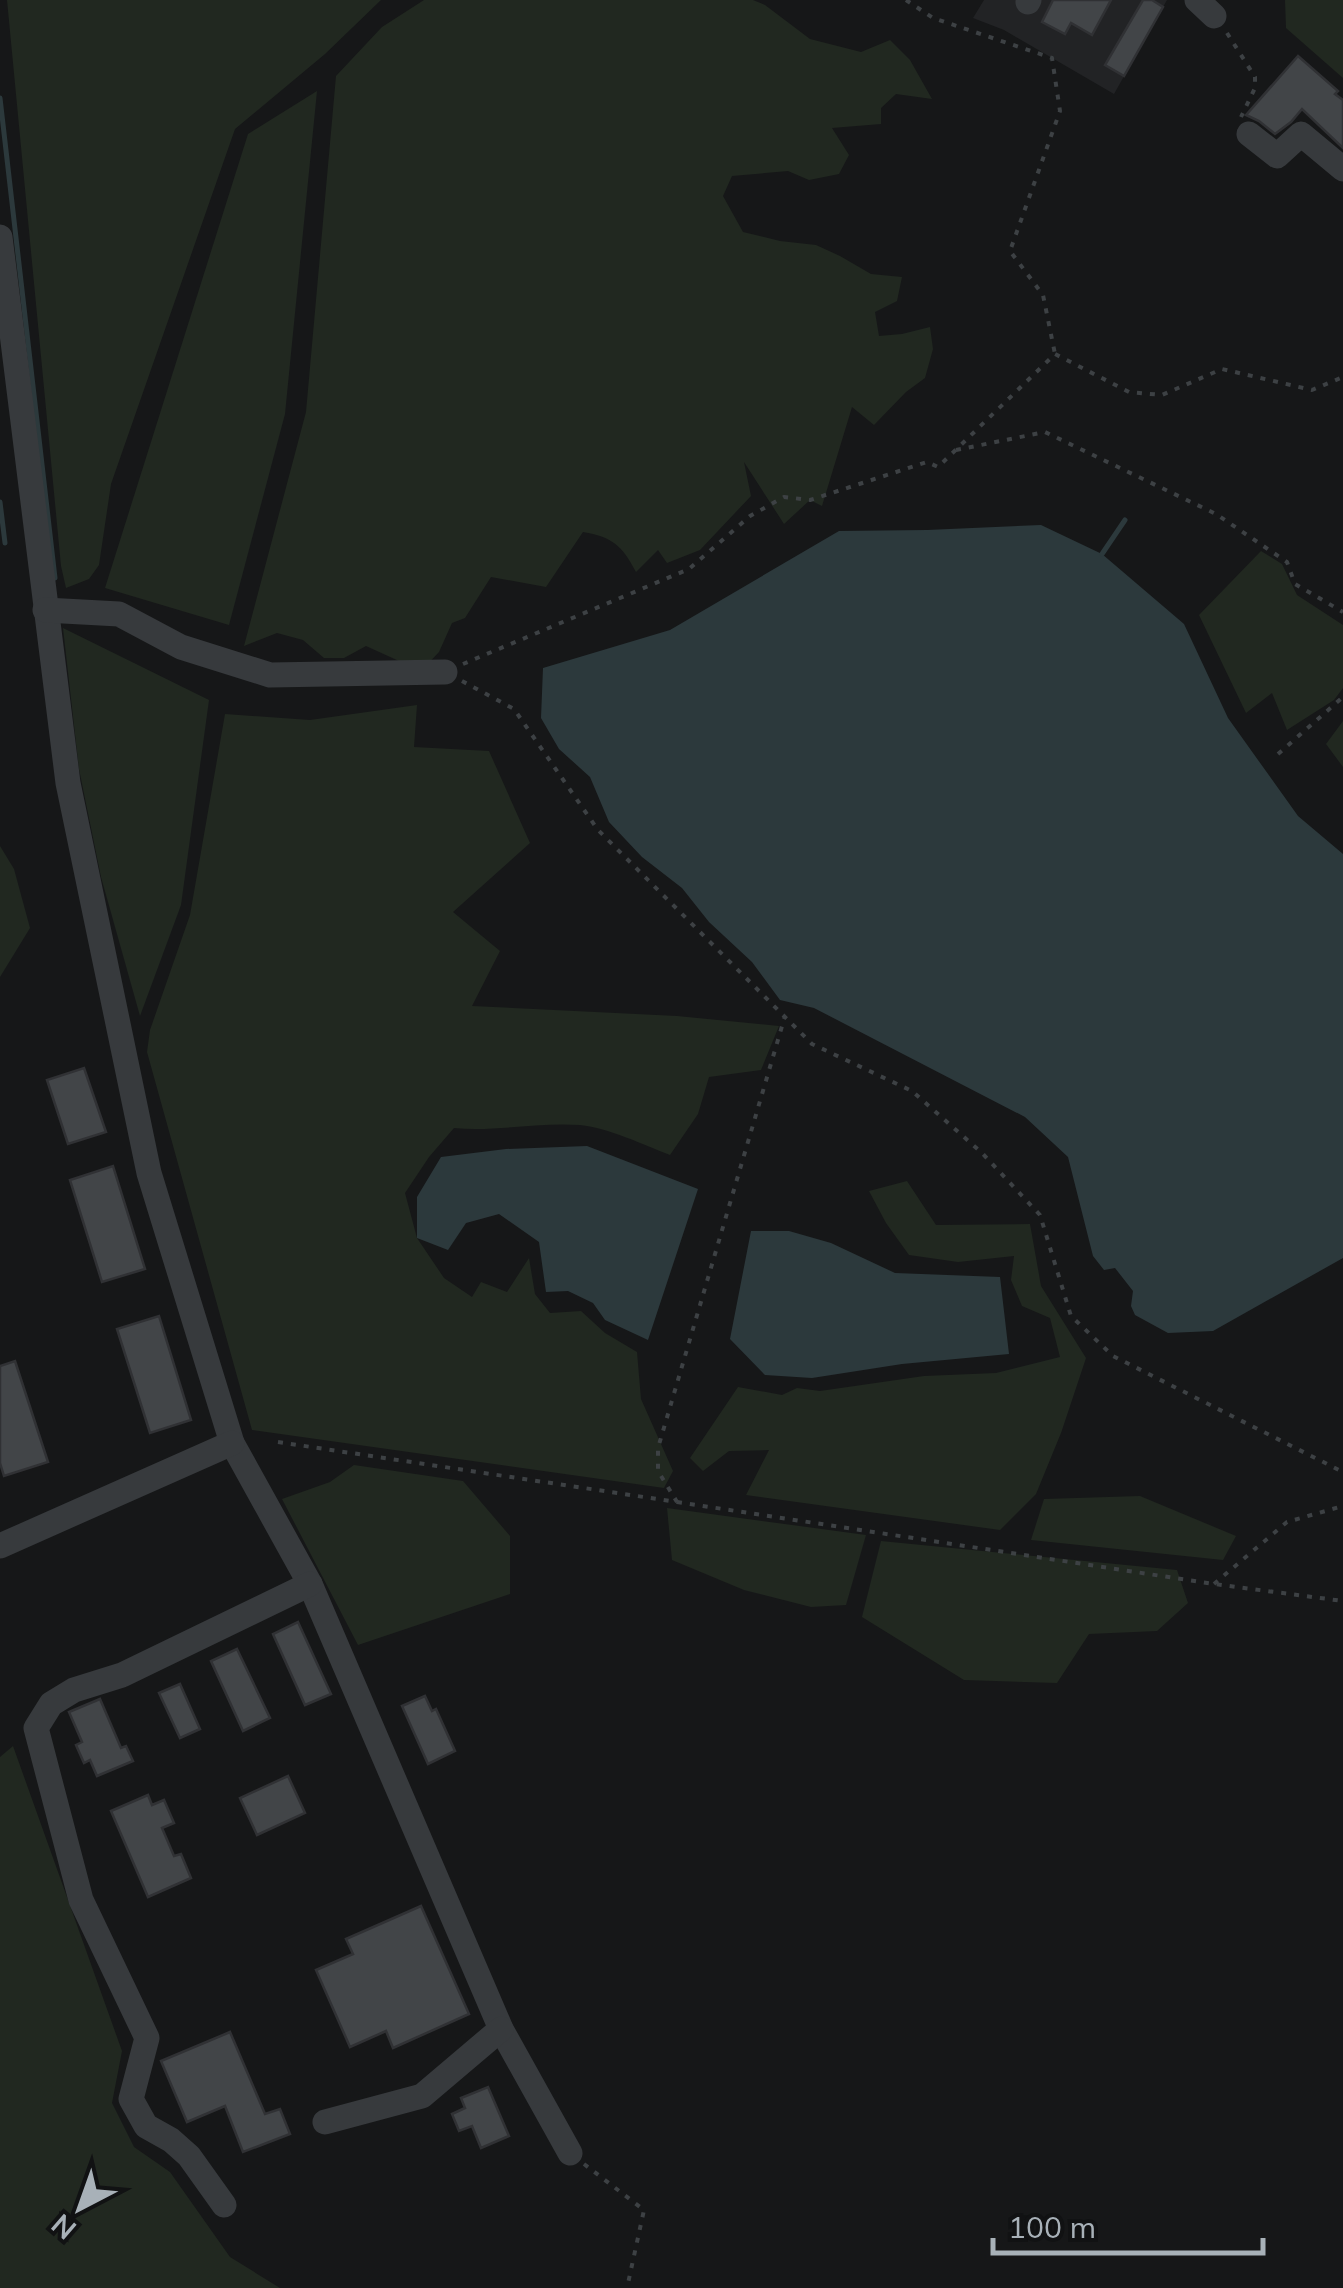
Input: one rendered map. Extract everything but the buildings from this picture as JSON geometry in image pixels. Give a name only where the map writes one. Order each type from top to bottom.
[{"type":"street","points":[[1250,134],[1277,156],[1301,134],[1343,168]]},
{"type":"street","points":[[0,236],[68,783],[149,1172],[232,1443],[310,1584],[500,2029],[570,2153]]},
{"type":"street","points":[[45,610],[119,614],[181,647],[270,675],[445,672]]},
{"type":"street","points":[[0,1546],[232,1443]]},
{"type":"street","points":[[224,2205],[189,2156],[146,2126],[131,2099],[147,2038],[81,1900],[36,1728],[51,1704],[74,1690],[122,1675],[310,1584]]},
{"type":"street","points":[[326,2122],[422,2096],[500,2029]]},
{"type":"path","points":[[906,0],[933,18],[1052,58],[1060,110],[1010,251],[1043,295],[1056,354]]},
{"type":"path","points":[[1205,8],[1239,48],[1255,77],[1241,114],[1242,124],[1250,134]]},
{"type":"path","points":[[1056,354],[1129,392],[1162,395],[1222,369],[1312,390],[1343,377]]},
{"type":"path","points":[[445,672],[689,570],[750,516],[784,496],[810,500],[927,462],[938,467],[1056,354]]},
{"type":"path","points":[[956,450],[1045,432],[1216,514],[1287,562],[1295,584],[1343,612]]},
{"type":"path","points":[[445,672],[514,709],[598,830],[812,1044],[912,1091],[982,1153],[1040,1215],[1071,1316],[1113,1356],[1343,1472]]},
{"type":"path","points":[[1278,754],[1343,697]]},
{"type":"path","points":[[677,1502],[658,1471],[658,1448],[785,1016]]},
{"type":"path","points":[[278,1442],[1214,1584],[1343,1600]]},
{"type":"path","points":[[1214,1584],[1287,1522],[1343,1506]]},
{"type":"path","points":[[570,2153],[644,2210],[628,2288]]},
{"type":"shaded area","points":[[7,0],[381,0],[325,54],[235,129],[111,484],[99,565],[89,579],[66,588],[61,566]]},
{"type":"shaded area","points":[[424,0],[753,0],[810,39],[861,52],[890,40],[910,60],[932,99],[896,94],[881,108],[881,124],[832,128],[849,155],[839,174],[809,180],[788,171],[732,176],[723,196],[743,232],[816,245],[871,274],[902,277],[897,301],[875,312],[879,336],[930,327],[933,349],[925,378],[874,425],[852,407],[822,506],[810,500],[784,524],[744,462],[751,496],[700,550],[667,563],[658,550],[636,572],[615,544],[583,532],[546,587],[491,577],[465,618],[452,623],[439,652],[421,671],[366,646],[344,658],[324,658],[303,640],[277,633],[244,646],[306,412],[336,76],[382,27]]},
{"type":"shaded area","points":[[984,0],[1167,0],[1114,94],[1004,30],[973,18]]},
{"type":"shaded area","points":[[1285,0],[1343,0],[1343,78],[1286,28]]},
{"type":"shaded area","points":[[317,91],[285,414],[229,625],[105,588],[248,134]]},
{"type":"shaded area","points":[[1041,525],[1102,554],[1184,624],[1228,718],[1298,816],[1343,854],[1343,1258],[1213,1331],[1168,1333],[1135,1315],[1131,1306],[1133,1291],[1115,1268],[1104,1270],[1093,1256],[1068,1157],[1025,1117],[814,1008],[780,1000],[752,962],[709,922],[682,888],[642,857],[609,822],[590,777],[559,749],[541,718],[543,668],[670,630],[839,531]]},
{"type":"shaded area","points":[[1261,551],[1282,564],[1297,595],[1343,625],[1343,688],[1334,700],[1287,730],[1272,693],[1246,713],[1199,615]]},
{"type":"shaded area","points":[[63,628],[209,700],[181,905],[140,1016],[101,877],[79,769]]},
{"type":"shaded area","points":[[417,705],[414,747],[489,751],[530,843],[453,912],[500,951],[472,1006],[677,1016],[779,1026],[761,1070],[709,1077],[698,1114],[670,1155],[614,1133],[580,1125],[454,1128],[405,1193],[417,1238],[444,1278],[472,1297],[481,1282],[507,1292],[529,1258],[535,1294],[550,1313],[581,1311],[605,1333],[637,1352],[641,1399],[673,1471],[664,1488],[252,1430],[147,1052],[150,1030],[190,915],[225,714],[310,720]]},
{"type":"shaded area","points":[[1343,721],[1343,767],[1326,744]]},
{"type":"shaded area","points":[[0,846],[14,869],[30,928],[0,977]]},
{"type":"shaded area","points":[[587,1146],[698,1189],[648,1340],[605,1320],[593,1303],[568,1291],[546,1292],[539,1242],[499,1214],[466,1223],[448,1250],[417,1238],[417,1197],[441,1157],[506,1149]]},
{"type":"shaded area","points":[[907,1181],[936,1225],[1030,1224],[1041,1286],[1086,1358],[1036,1494],[1000,1530],[746,1495],[769,1450],[729,1451],[703,1471],[690,1458],[738,1387],[782,1395],[797,1388],[820,1391],[924,1376],[996,1373],[1060,1357],[1050,1318],[1022,1306],[1011,1280],[1014,1256],[958,1262],[909,1255],[869,1191]]},
{"type":"shaded area","points":[[751,1231],[789,1231],[831,1243],[895,1273],[1000,1277],[1009,1354],[902,1364],[812,1378],[765,1375],[730,1339]]},
{"type":"shaded area","points":[[354,1465],[463,1481],[510,1536],[510,1594],[358,1645],[282,1499],[330,1482]]},
{"type":"shaded area","points":[[1140,1496],[1236,1536],[1223,1560],[1031,1540],[1044,1499]]},
{"type":"shaded area","points":[[667,1508],[866,1535],[846,1605],[811,1607],[744,1590],[672,1560]]},
{"type":"shaded area","points":[[881,1541],[1177,1570],[1188,1603],[1157,1631],[1089,1634],[1057,1683],[964,1680],[862,1617]]},
{"type":"shaded area","points":[[13,1746],[122,2051],[112,2103],[134,2147],[170,2172],[230,2257],[280,2288],[0,2288],[0,1757]]},
{"type":"waterway","points":[[0,98],[55,578]]},
{"type":"waterway","points":[[0,502],[5,543]]},
{"type":"waterway","points":[[1102,554],[1125,520]]}]
